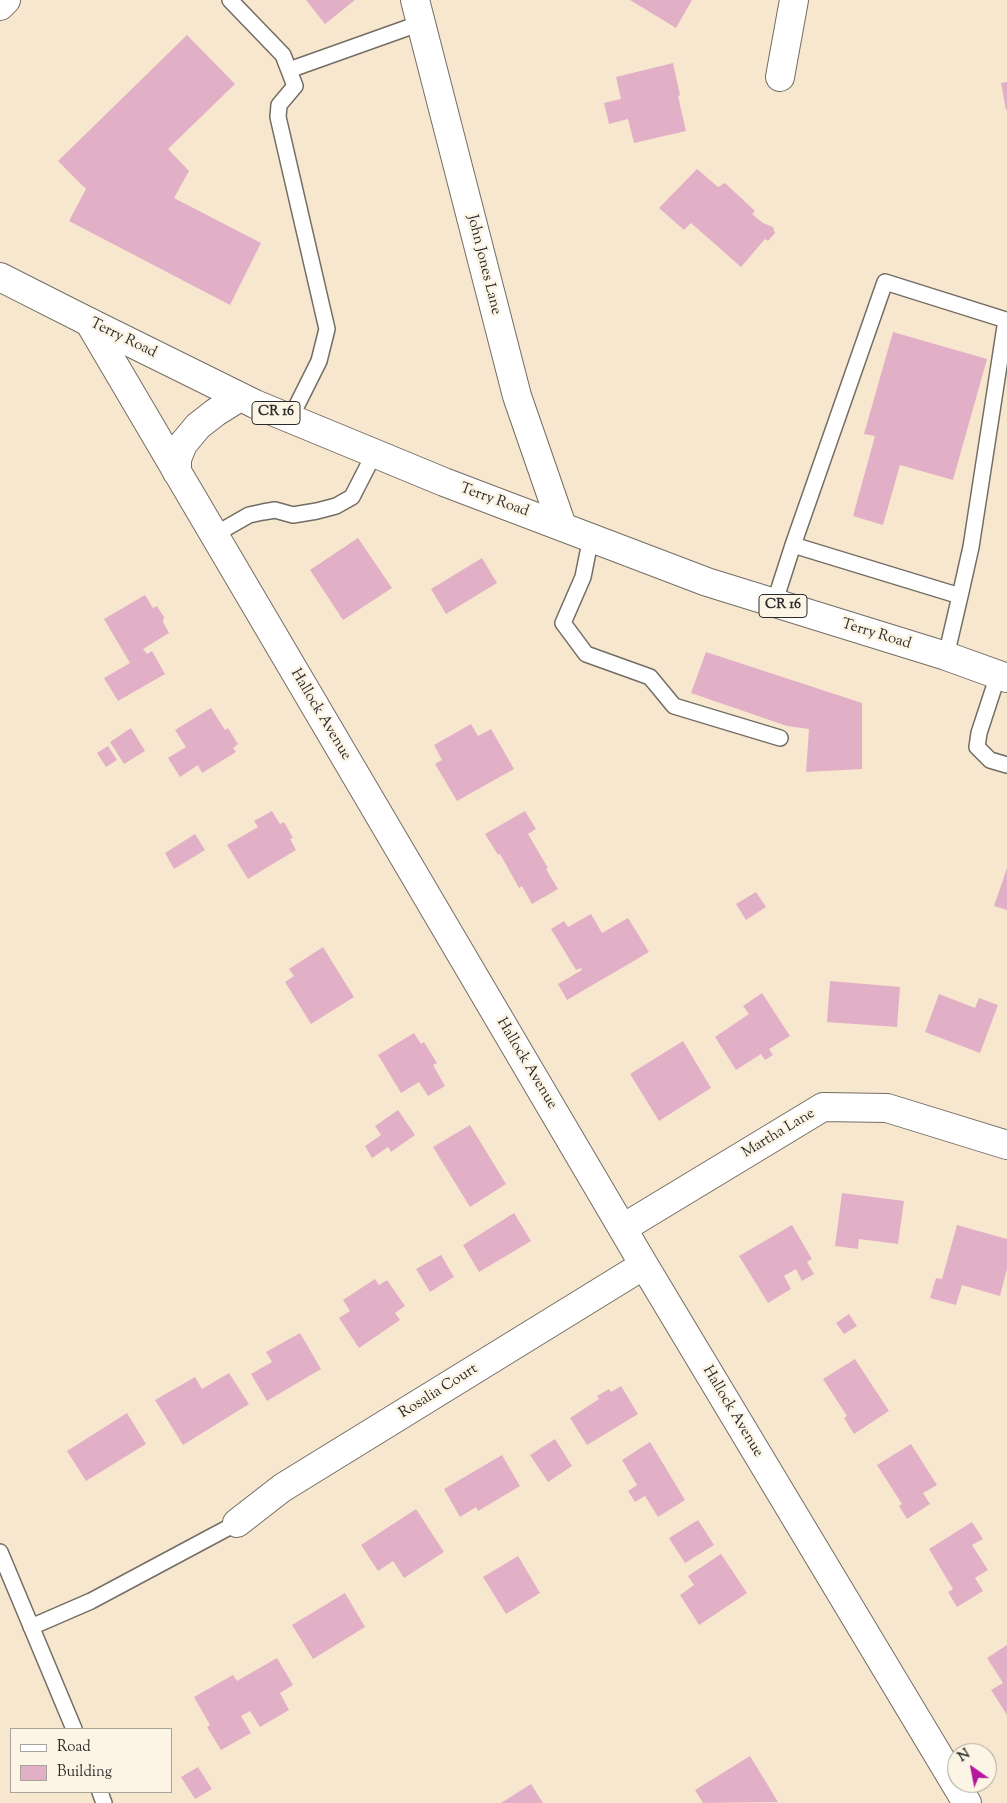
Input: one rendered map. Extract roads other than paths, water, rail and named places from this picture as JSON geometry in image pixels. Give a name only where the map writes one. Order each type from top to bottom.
[{"type":"street","points":[[0,6],[6,0]]},
{"type":"street","points":[[780,77],[794,0]]},
{"type":"street","name":"John Jones Lane","points":[[418,12],[517,396],[562,526]]},
{"type":"street","name":"Terry Road","points":[[0,276],[240,397],[374,454],[707,582],[946,656],[1002,677]]},
{"type":"street","name":"Hallock Avenue","points":[[89,322],[644,1265],[967,1803]]},
{"type":"street","points":[[177,472],[177,459],[183,444],[204,421],[240,397]]},
{"type":"street","name":"Martha Lane","points":[[623,1228],[823,1107],[886,1108],[1007,1145]]},
{"type":"street","name":"Rosalia Court","points":[[237,1523],[282,1488],[644,1265]]},
{"type":"lane","points":[[230,0],[283,55],[296,86],[279,105],[278,117],[327,329],[319,361],[290,419]]},
{"type":"lane","points":[[289,70],[418,12]]},
{"type":"lane","points":[[774,604],[885,282],[1006,320],[971,548],[946,656]]},
{"type":"lane","points":[[214,535],[249,515],[275,510],[293,515],[316,512],[336,506],[352,497],[374,454]]},
{"type":"lane","points":[[591,537],[583,577],[563,623],[586,654],[650,677],[674,706],[780,738]]},
{"type":"lane","points":[[793,545],[960,596]]},
{"type":"lane","points":[[1002,677],[979,733],[977,747],[990,760],[1007,765]]},
{"type":"lane","points":[[31,1627],[91,1601],[237,1523]]},
{"type":"lane","points":[[0,1552],[74,1728]]}]
